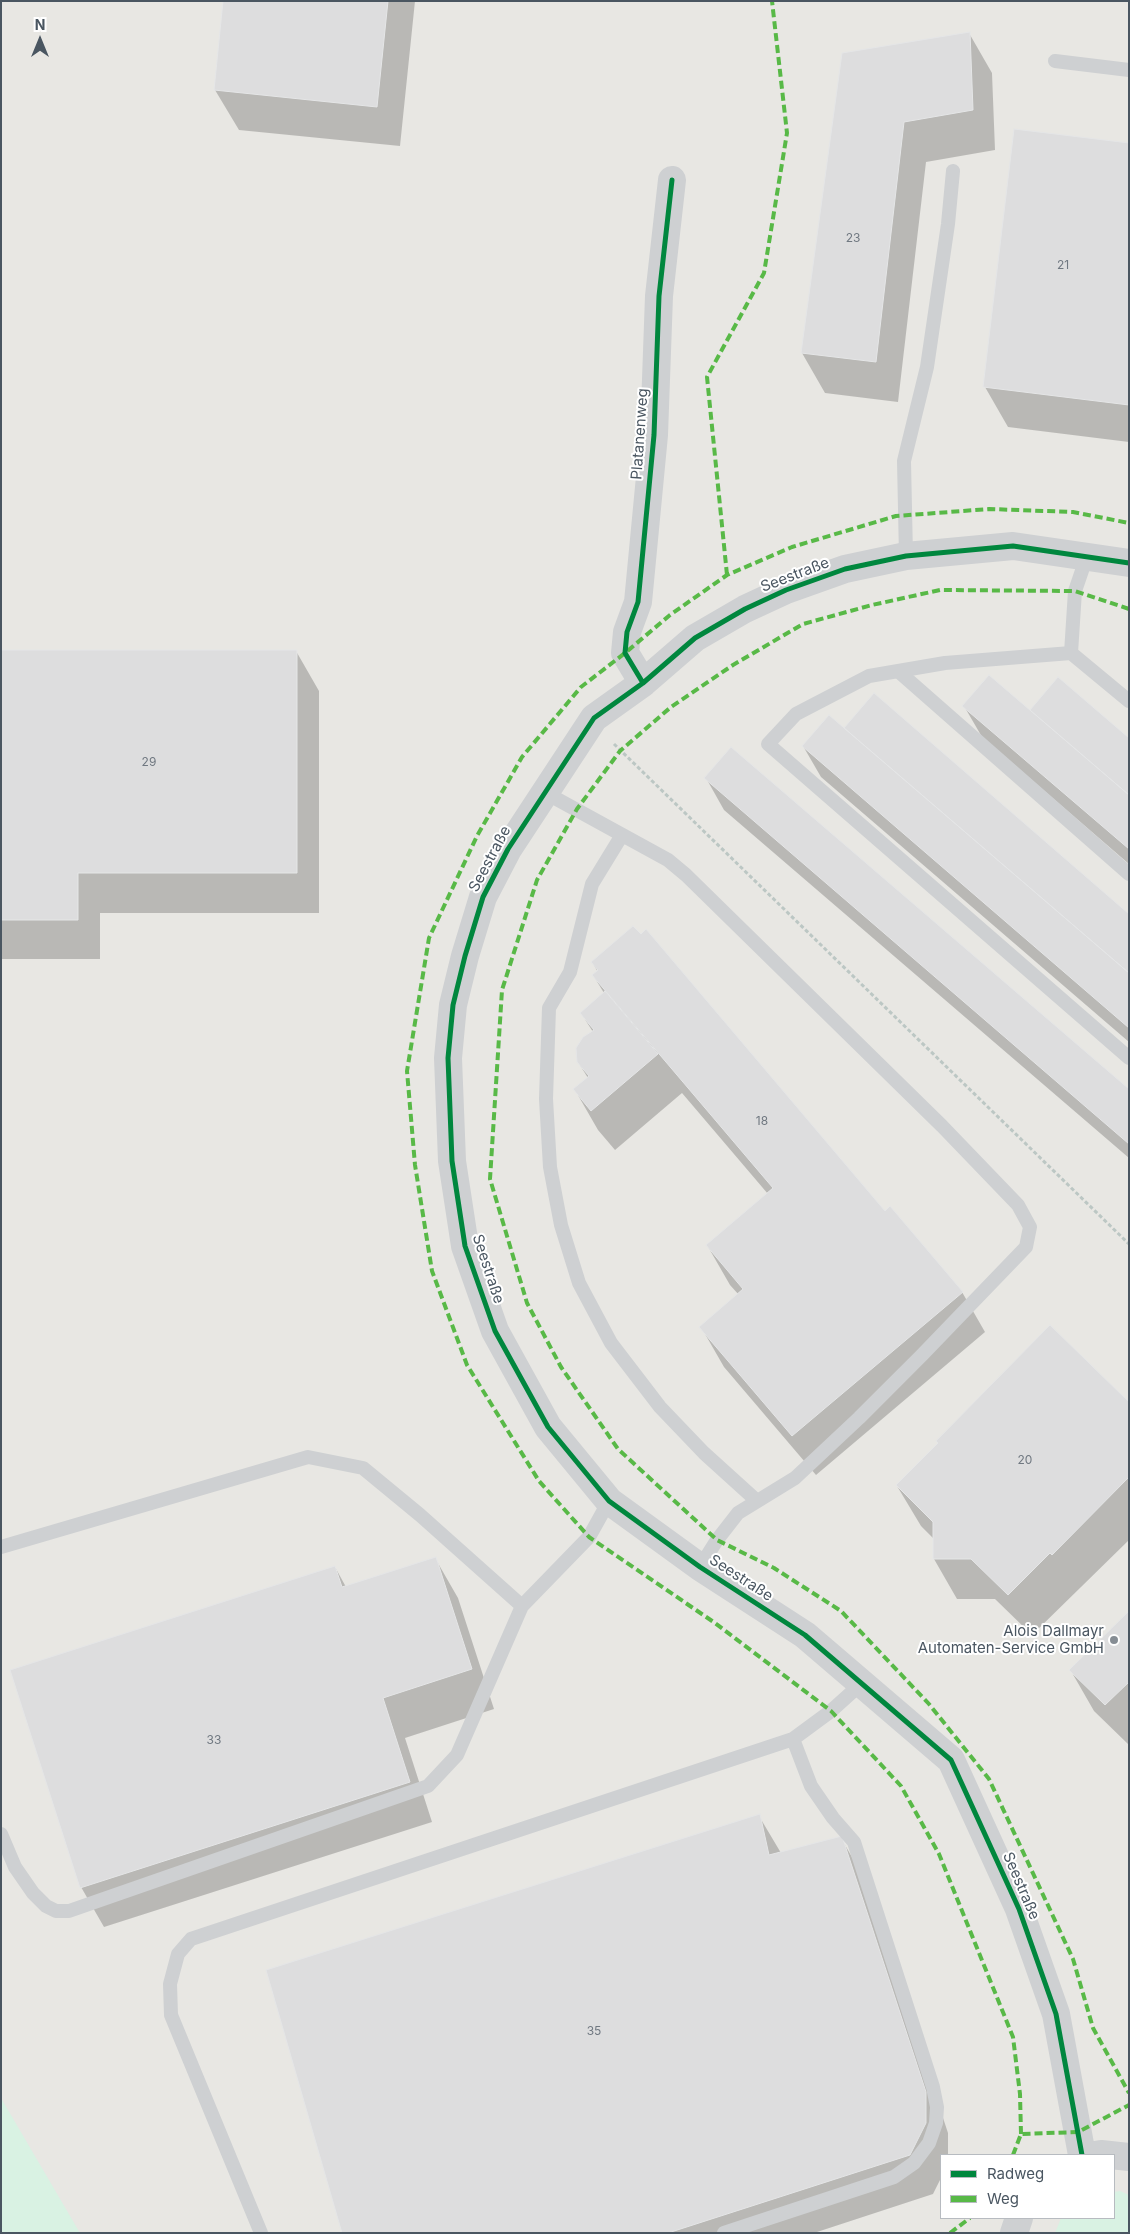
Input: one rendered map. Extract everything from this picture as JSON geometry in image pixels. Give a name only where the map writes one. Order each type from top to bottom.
[{"type":"street","name":"Platanenweg","points":[[643,683],[625,653],[627,632],[638,602],[654,435],[659,296],[672,180]]},
{"type":"street","name":"Seestraße","points":[[1082,2154],[1056,2014],[1020,1909],[950,1760],[806,1635],[700,1567],[609,1501],[548,1427],[495,1331],[465,1246],[452,1161],[448,1058],[453,1005],[465,956],[483,897],[508,849],[594,718],[643,683],[695,638],[745,609],[786,590],[824,576],[906,556],[1013,546],[1129,563]]},
{"type":"street","points":[[1115,2155],[1129,2157]]},
{"type":"street","points":[[1014,2233],[1019,2219]]},
{"type":"lane","points":[[1055,62],[1129,70]]},
{"type":"lane","points":[[906,556],[904,461],[927,367],[948,224],[953,171]]},
{"type":"lane","points":[[1071,653],[1075,592],[1087,556]]},
{"type":"lane","points":[[1129,701],[1071,653],[945,663],[868,676],[796,714],[768,744],[1129,1058]]},
{"type":"lane","points":[[898,670],[1129,874]]},
{"type":"lane","points":[[544,792],[668,860],[686,875],[955,1139],[1018,1205],[1030,1227],[1026,1247],[880,1397],[795,1478],[738,1513],[717,1540],[700,1567]]},
{"type":"lane","points":[[622,835],[592,884],[570,972],[549,1008],[546,1099],[550,1167],[561,1226],[579,1283],[611,1343],[660,1407],[704,1453],[757,1501]]},
{"type":"lane","points":[[1,1546],[308,1457],[362,1468],[420,1515],[522,1606]]},
{"type":"lane","points":[[1,1834],[15,1867],[33,1893],[46,1906],[56,1911],[69,1911],[428,1786],[457,1756],[522,1606],[589,1537],[609,1501]]},
{"type":"lane","points":[[261,2233],[171,2015],[170,1984],[178,1954],[191,1939],[793,1739],[831,1712],[862,1684]]},
{"type":"lane","points":[[724,2233],[894,2177],[914,2163],[929,2143],[936,2123],[937,2107],[933,2087],[854,1842],[833,1818],[811,1786],[793,1739]]},
{"type":"path","points":[[594,718],[620,752],[1129,1244]]},
{"type":"shaded area","points":[[1,1],[1129,1],[1129,2233],[1,2233]]},
{"type":"green space","points":[[1,2098],[80,2233],[1,2233]]},
{"type":"green space","points":[[1120,2191],[1129,2195],[1129,2233],[1055,2233],[1061,2219],[1115,2219],[1115,2192]]},
{"type":"building","points":[[223,1],[388,1],[377,107],[214,90]]},
{"type":"building","points":[[970,32],[973,110],[904,122],[876,362],[801,353],[842,53]]},
{"type":"building","points":[[1014,129],[1129,143],[1129,405],[983,387]]},
{"type":"building","points":[[1,650],[297,650],[297,873],[78,873],[78,920],[1,920]]},
{"type":"building","points":[[989,675],[1129,795],[1129,849],[962,706]]},
{"type":"building","points":[[1058,677],[1129,738],[1129,795],[1030,710]]},
{"type":"building","points":[[874,693],[1129,914],[1129,973],[844,728]]},
{"type":"building","points":[[829,715],[1129,973],[1129,1028],[802,746]]},
{"type":"building","points":[[731,747],[1129,1089],[1129,1144],[704,778]]},
{"type":"building","points":[[633,926],[641,934],[646,929],[885,1211],[890,1206],[963,1292],[792,1436],[699,1327],[743,1289],[706,1245],[773,1188],[592,975],[598,970],[591,962]]},
{"type":"building","points":[[605,991],[658,1054],[591,1111],[573,1089],[589,1076],[577,1062],[576,1048],[583,1037],[594,1030],[580,1013]]},
{"type":"building","points":[[1050,1325],[1129,1402],[1129,1477],[1052,1555],[1050,1553],[1008,1595],[971,1559],[933,1559],[933,1522],[896,1485],[938,1443],[936,1441]]},
{"type":"building","points":[[436,1557],[472,1669],[383,1698],[410,1782],[80,1888],[10,1670],[335,1566],[342,1587]]},
{"type":"building","name":"Alois Dallmayr Automaten-Service GmbH","points":[[1129,1611],[1129,1682],[1105,1705],[1069,1670]]},
{"type":"building","points":[[760,1814],[769,1855],[842,1836],[926,2092],[926,2123],[910,2155],[668,2233],[342,2233],[266,1970]]},
{"type":"marked path","points":[[727,575],[707,377],[764,273],[787,133],[772,1]]},
{"type":"marked path","points":[[1021,2134],[1020,2094],[1013,2037],[939,1854],[901,1786],[831,1711],[715,1623],[589,1537],[539,1481],[467,1365],[432,1271],[415,1165],[407,1071],[429,938],[477,836],[522,757],[581,687],[670,615],[727,575],[792,547],[896,516],[989,509],[1073,512],[1129,523]]},
{"type":"marked path","points":[[1129,609],[1075,591],[940,590],[872,605],[803,624],[733,665],[671,707],[620,751],[577,809],[537,880],[502,990],[490,1179],[527,1303],[561,1367],[618,1449],[717,1540],[774,1568],[841,1611],[929,1704],[989,1779],[1073,1959],[1093,2028],[1129,2093]]},
{"type":"marked path","points":[[1013,2154],[1021,2134],[1078,2132],[1129,2105]]},
{"type":"marked path","points":[[950,2233],[969,2219]]},
{"type":"cycle path","points":[[643,683],[625,653],[627,632],[638,602],[654,435],[659,296],[672,180]]},
{"type":"cycle path","points":[[1082,2154],[1056,2014],[1019,1909],[951,1760],[805,1635],[700,1567],[609,1501],[548,1427],[495,1331],[465,1246],[452,1161],[448,1058],[453,1005],[465,956],[483,897],[508,849],[594,718],[643,683],[695,638],[745,609],[786,590],[845,569],[906,556],[1013,546],[1129,563]]},
{"type":"place","name":"Alois Dallmayr Automaten-Service GmbH","points":[[1114,1640]]}]
